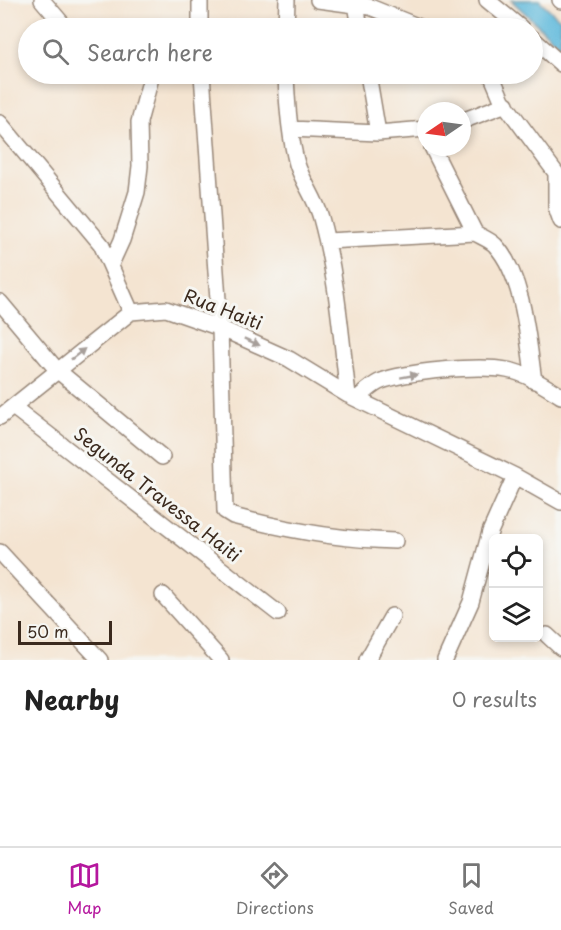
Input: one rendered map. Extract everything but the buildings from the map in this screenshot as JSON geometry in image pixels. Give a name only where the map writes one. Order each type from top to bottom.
[{"type":"street","points":[[42,0],[57,18]]},
{"type":"street","points":[[200,0],[200,18]]},
{"type":"street","points":[[286,18],[287,0]]},
{"type":"street","points":[[318,0],[356,4],[399,18]]},
{"type":"street","points":[[488,0],[509,18]]},
{"type":"street","points":[[356,4],[358,18]]},
{"type":"street","points":[[543,48],[561,64]]},
{"type":"street","points":[[111,264],[122,240],[137,192],[140,166],[139,122],[149,84]]},
{"type":"street","points":[[203,84],[220,328],[225,510],[233,516],[308,532],[365,540],[395,541]]},
{"type":"street","points":[[287,84],[297,164],[311,190],[327,241],[353,397],[380,382],[435,371],[507,370],[534,381],[561,396]]},
{"type":"street","points":[[370,84],[378,133]]},
{"type":"street","points":[[496,84],[506,104],[554,170],[558,180],[556,207],[561,221]]},
{"type":"street","points":[[471,118],[506,104]]},
{"type":"street","points":[[0,123],[91,231],[111,264],[131,312],[0,417]]},
{"type":"street","points":[[291,129],[378,133],[417,130]]},
{"type":"street","points":[[436,156],[475,233],[496,246],[514,278],[523,314],[534,381]]},
{"type":"street","points":[[327,241],[475,233]]},
{"type":"street","points":[[0,302],[57,370],[162,457]]},
{"type":"street","name":"Rua Haiti","points":[[131,312],[166,309],[220,328],[289,359],[353,397],[515,476],[561,502]]},
{"type":"street","name":"Segunda Travessa Haiti","points":[[13,407],[278,614]]},
{"type":"street","points":[[445,660],[471,602],[490,532],[515,476]]},
{"type":"street","points":[[0,552],[100,660]]},
{"type":"street","points":[[163,595],[220,660]]},
{"type":"street","points":[[367,660],[392,616]]},
{"type":"street","points":[[547,635],[561,648]]},
{"type":"water","points":[[511,0],[539,0],[561,20],[561,47],[543,30],[543,18],[530,18]]}]
